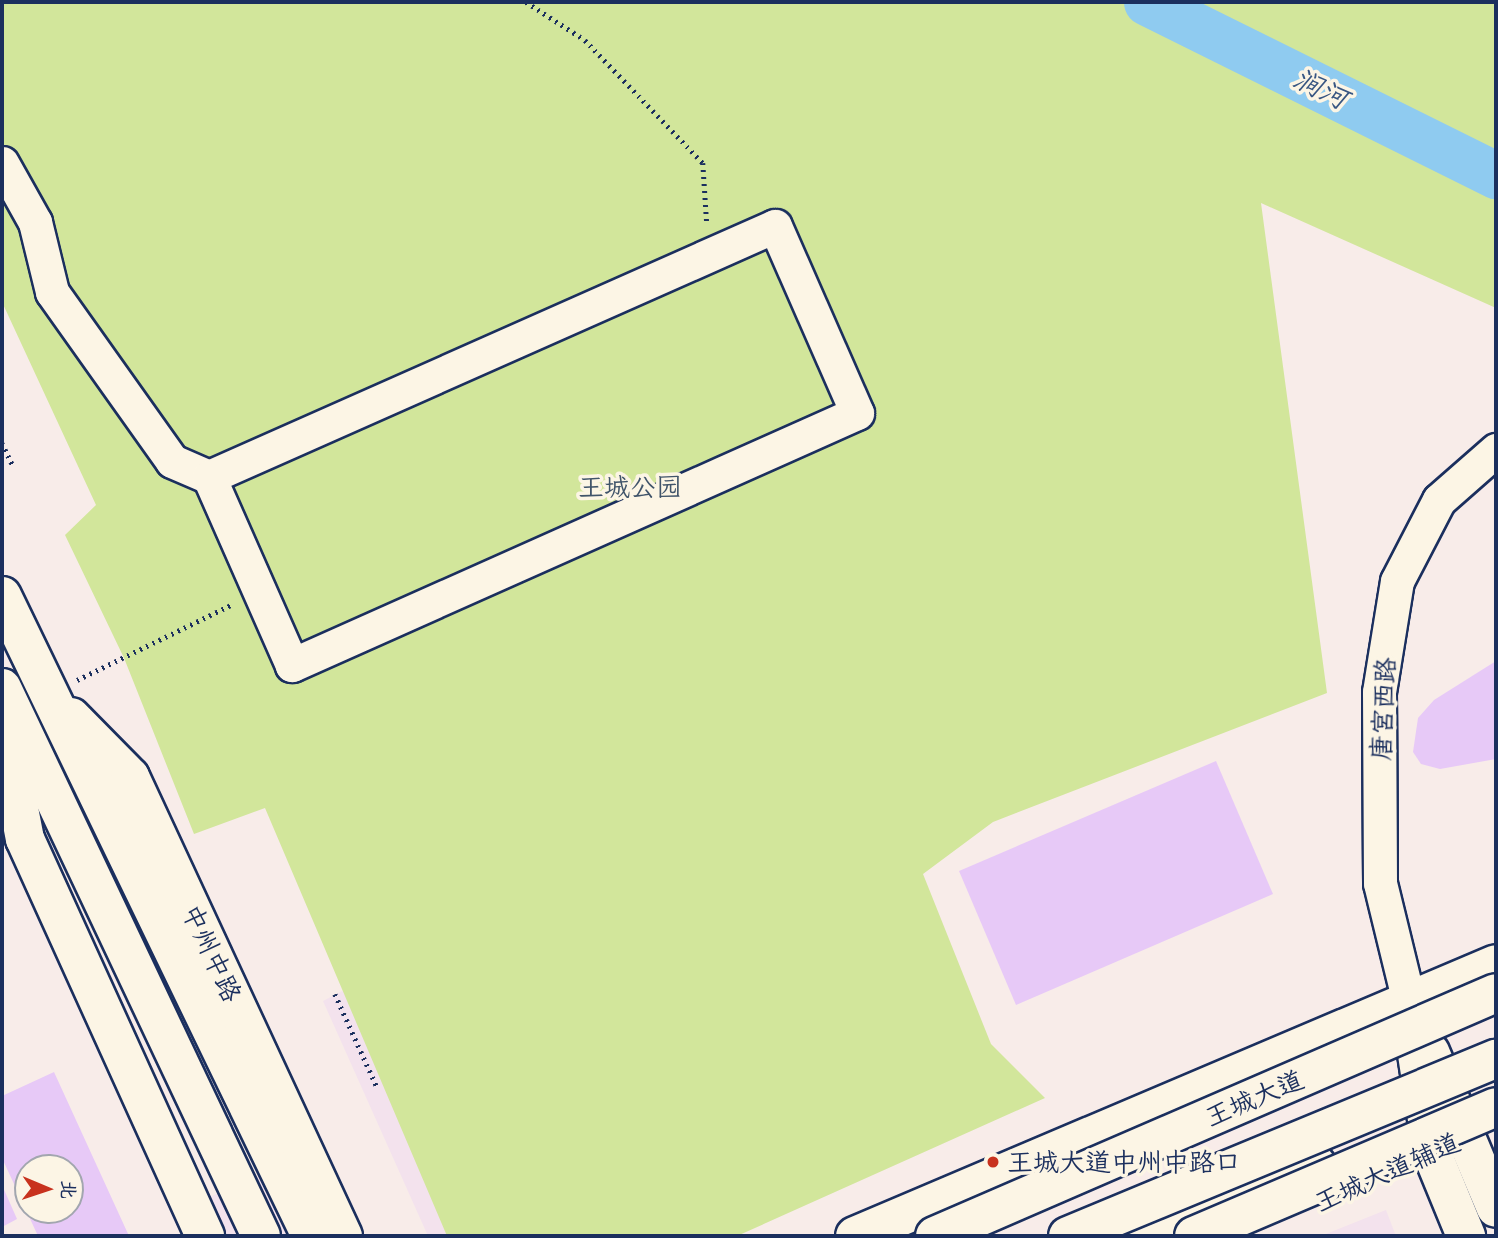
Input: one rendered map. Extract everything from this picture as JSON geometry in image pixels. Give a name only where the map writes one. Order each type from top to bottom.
[{"type":"main road","name":"中州中路","points":[[2,596],[312,1236]]},
{"type":"main road","points":[[2,688],[261,1236]]},
{"type":"main road","name":"中州中路","points":[[48,693],[130,777],[343,1236]]},
{"type":"main road","points":[[2,721],[24,839],[205,1236]]},
{"type":"main road","points":[[855,1236],[1496,964]]},
{"type":"main road","name":"王城大道","points":[[935,1236],[1496,993]]},
{"type":"main road","name":"唐宫西路","points":[[1409,1002],[1454,1128],[1496,1208]]},
{"type":"main road","points":[[1069,1236],[1496,1059]]},
{"type":"main road","points":[[1139,1236],[1454,1128],[1496,1090]]},
{"type":"main road","points":[[1194,1236],[1496,1107]]},
{"type":"main road","name":"唐宫西路","points":[[1454,1128],[1466,1236]]},
{"type":"main road","name":"王城大道辅道","points":[[1239,1236],[1454,1128]]},
{"type":"street","points":[[2,163],[35,222],[52,292],[172,461],[209,477],[292,665],[857,413],[775,226],[209,477]]},
{"type":"street","name":"唐宫西路","points":[[1409,1002],[1380,883],[1379,692],[1395,593],[1439,500],[1496,450]]},
{"type":"path","points":[[526,2],[585,40],[703,163],[709,255]]},
{"type":"path","points":[[2,443],[13,466]]},
{"type":"path","points":[[48,693],[259,590]]},
{"type":"path","points":[[335,994],[377,1087]]},
{"type":"shaded area","points":[[350,987],[461,1236],[428,1236],[323,1001]]},
{"type":"shaded area","points":[[296,1159],[329,1236],[223,1236],[207,1198]]},
{"type":"shaded area","points":[[1386,1210],[1396,1236],[1321,1236]]},
{"type":"green space","name":"王城公园","points":[[2,2],[1496,2],[1496,308],[1261,203],[1327,693],[993,822],[923,874],[991,1044],[1045,1098],[737,1236],[447,1236],[265,808],[194,834],[124,658],[65,535],[96,505],[2,302]]},
{"type":"building","points":[[1496,661],[1496,759],[1440,769],[1421,764],[1413,752],[1418,718],[1434,700]]},
{"type":"building","points":[[1216,761],[1273,894],[1016,1005],[959,871]]},
{"type":"building","points":[[54,1072],[129,1236],[38,1236],[32,1224],[84,1224],[84,1154],[14,1154],[14,1184],[2,1158],[2,1096]]},
{"type":"building","points":[[2,1185],[14,1212],[14,1221],[2,1227]]},
{"type":"waterway","name":"涧河","points":[[1147,2],[1496,175]]},
{"type":"place","name":"王城大道中州中路口","points":[[993,1162]]}]
